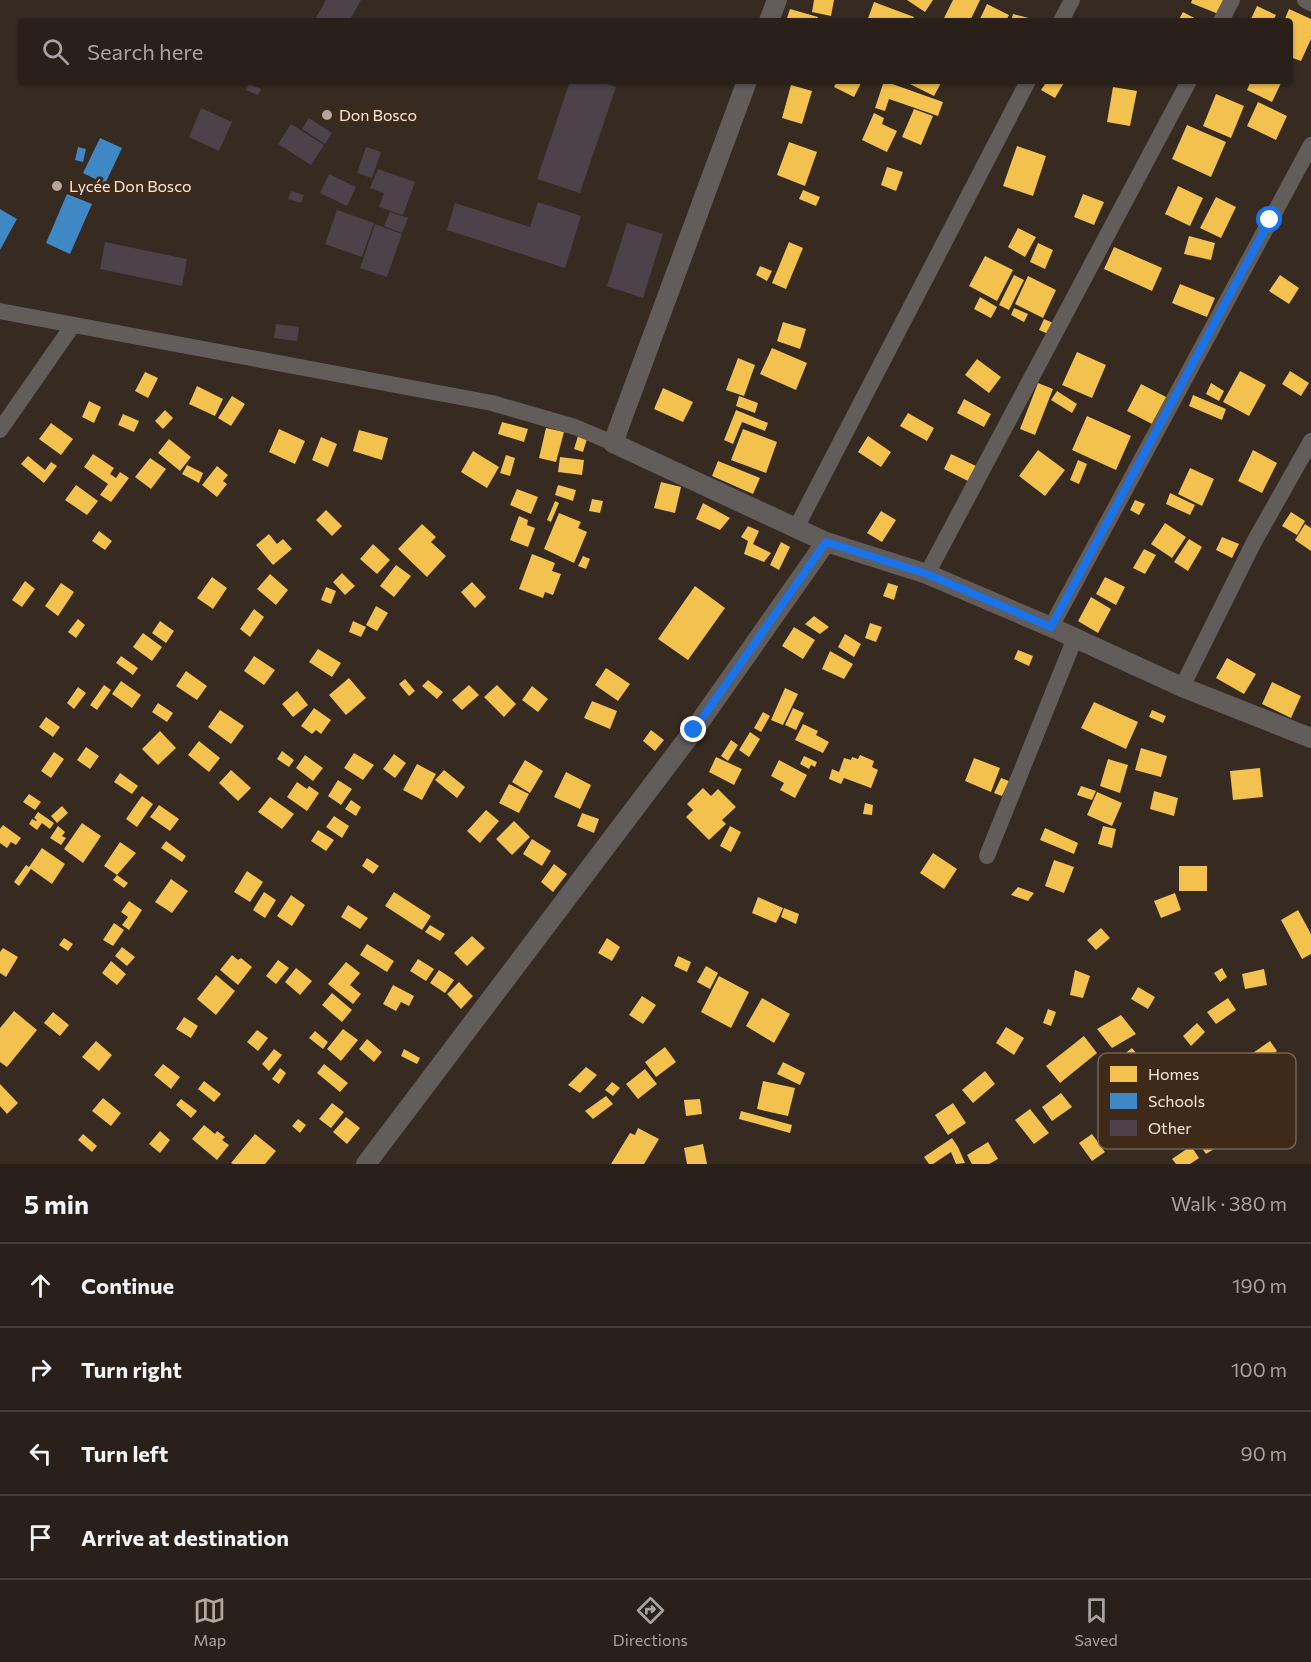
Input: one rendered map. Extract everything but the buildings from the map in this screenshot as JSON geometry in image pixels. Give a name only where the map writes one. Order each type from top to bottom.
[{"type":"street","points":[[770,18],[777,0]]},
{"type":"street","points":[[1063,18],[1072,0]]},
{"type":"street","points":[[1223,18],[1232,0]]},
{"type":"street","points":[[1305,0],[1311,3]]},
{"type":"street","points":[[614,443],[746,84]]},
{"type":"street","points":[[796,528],[1026,84]]},
{"type":"street","points":[[927,574],[1187,84]]},
{"type":"street","points":[[1051,627],[1311,145]]},
{"type":"street","points":[[0,310],[492,403],[574,427],[614,443],[826,542],[927,574],[1182,687],[1311,738]]},
{"type":"street","points":[[0,430],[73,325]]},
{"type":"street","points":[[1182,687],[1254,542],[1310,445]]},
{"type":"street","points":[[366,1164],[694,730],[826,542]]},
{"type":"street","points":[[987,856],[1075,638]]},
{"type":"place","name":"Don Bosco","points":[[327,115]]},
{"type":"place","name":"Lycée Don Bosco","points":[[57,186]]},
{"type":"route","points":[[694,730],[826,542],[927,574],[1051,627],[1270,220]]}]
